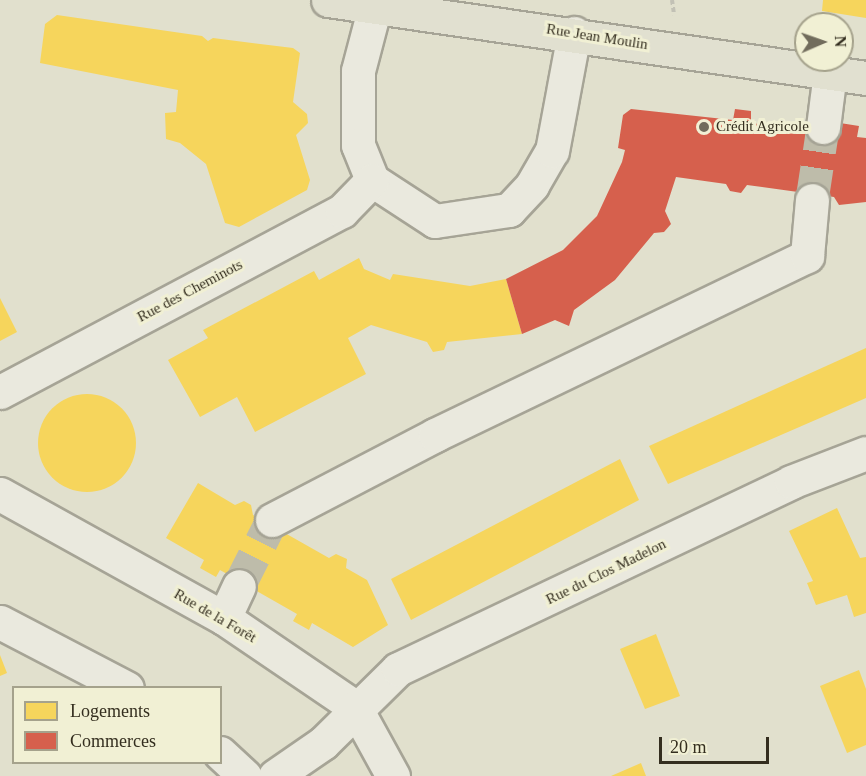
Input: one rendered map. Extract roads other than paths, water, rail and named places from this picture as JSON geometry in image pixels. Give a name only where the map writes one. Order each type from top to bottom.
[{"type":"main road","name":"Rue Jean Moulin","points":[[328,0],[574,33],[794,67]]},
{"type":"main road","name":"Rue Jean Moulin","points":[[830,72],[866,78]]},
{"type":"street","points":[[375,6],[356,105],[358,145],[372,180],[435,221],[509,210],[552,151],[574,33]]},
{"type":"street","points":[[823,127],[830,72]]},
{"type":"street","name":"Rue des Cheminots","points":[[0,392],[342,212],[372,180]]},
{"type":"street","points":[[272,520],[435,435],[807,256],[812,200]]},
{"type":"street","name":"Rue du Clos Madelon","points":[[275,776],[322,743],[355,707],[398,669],[791,482],[866,453]]},
{"type":"street","name":"Rue de la Forêt","points":[[0,494],[224,618],[355,707],[393,776]]},
{"type":"street","points":[[224,618],[239,586]]},
{"type":"street","points":[[0,622],[125,686]]},
{"type":"street","points":[[222,755],[245,776]]},
{"type":"tunnel","points":[[812,200],[823,127]]},
{"type":"tunnel","points":[[239,586],[272,520]]},
{"type":"place","name":"Crédit Agricole","points":[[704,127]]}]
